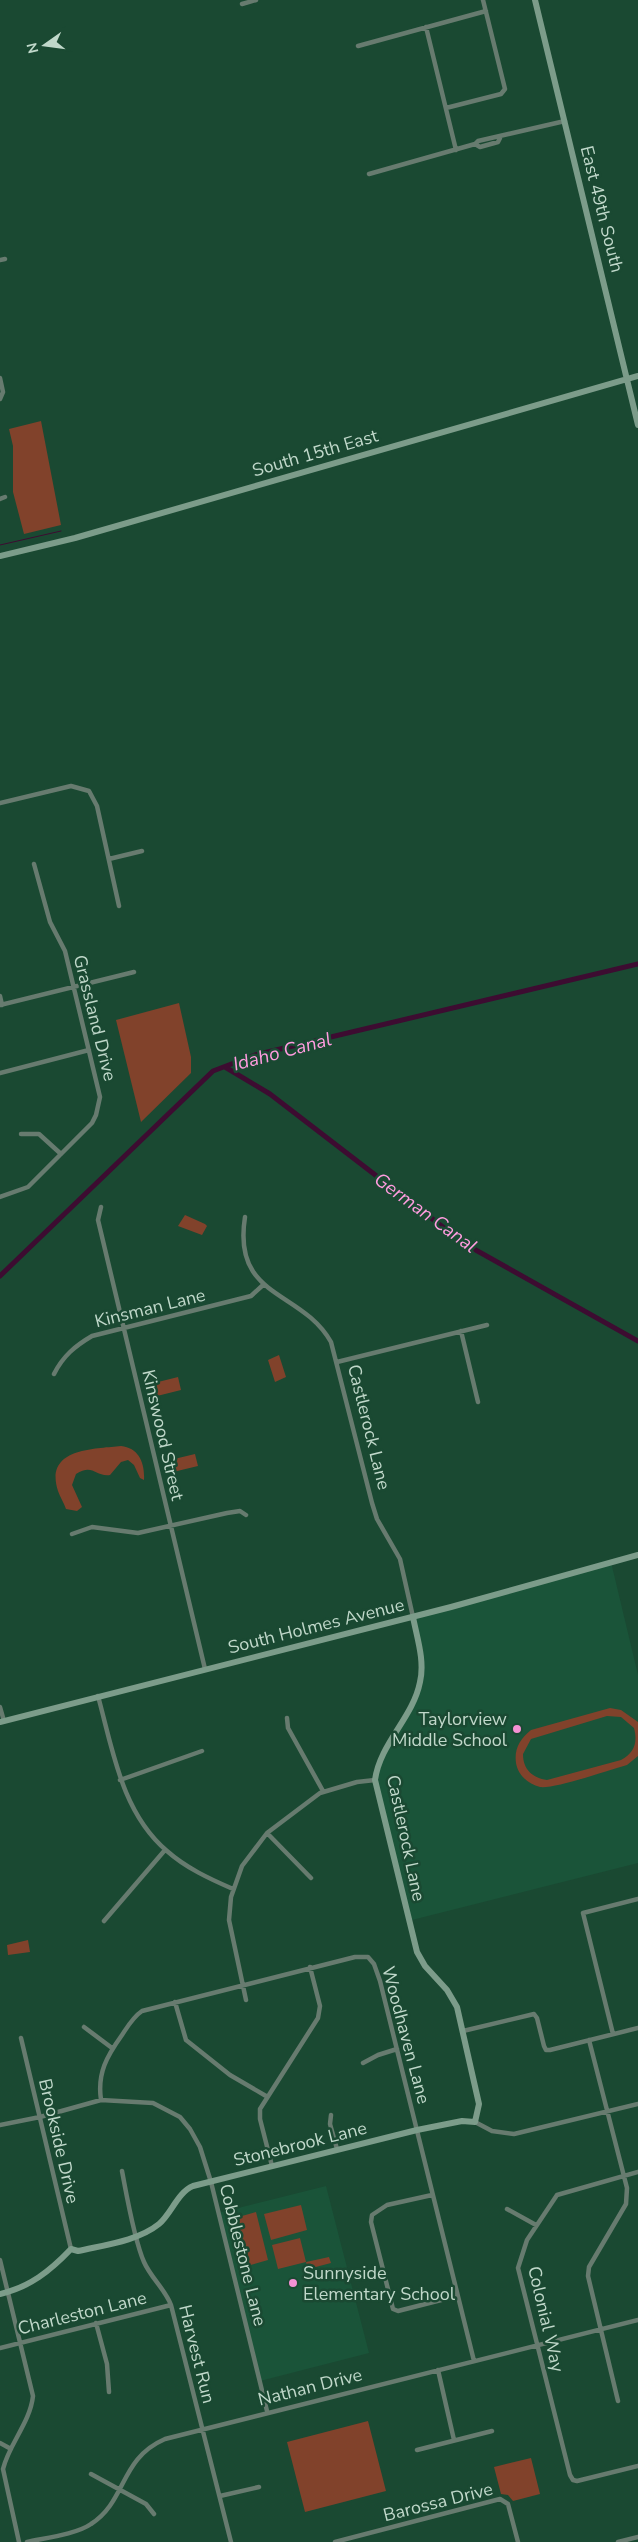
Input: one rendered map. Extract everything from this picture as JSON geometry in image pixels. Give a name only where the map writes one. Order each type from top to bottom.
[{"type":"street","points":[[242,4],[256,0]]},
{"type":"street","points":[[446,108],[501,94],[505,89],[483,0]]},
{"type":"street","name":"East 49th South","points":[[536,0],[638,425]]},
{"type":"street","points":[[358,46],[486,11]]},
{"type":"street","points":[[426,27],[456,150]]},
{"type":"street","points":[[369,174],[456,150],[475,144],[478,141],[500,138],[565,121]]},
{"type":"street","name":"South 15th East","points":[[0,556],[84,536],[638,376]]},
{"type":"street","points":[[0,378],[3,392],[0,399]]},
{"type":"street","points":[[0,803],[71,786],[89,791],[94,797],[119,906]]},
{"type":"street","points":[[109,859],[142,851]]},
{"type":"street","name":"Grassland Drive","points":[[0,1197],[28,1187],[92,1123],[99,1107],[99,1088],[65,952],[50,922],[34,864]]},
{"type":"street","points":[[0,996],[1,1005],[134,972]]},
{"type":"street","points":[[0,1073],[89,1050]]},
{"type":"street","points":[[21,1134],[39,1134],[61,1154]]},
{"type":"street","name":"Kinswood Street","points":[[101,1207],[98,1220],[205,1669]]},
{"type":"street","name":"Castlerock Lane","points":[[245,1217],[243,1234],[248,1257],[263,1285],[318,1322],[331,1342],[338,1362],[377,1519],[400,1559],[421,1656],[420,1682],[412,1704],[382,1755],[375,1780],[417,1952],[425,1966],[454,1999],[479,2104],[475,2122]]},
{"type":"street","name":"Kinsman Lane","points":[[54,1374],[60,1362],[81,1343],[92,1336],[251,1296],[263,1285]]},
{"type":"street","points":[[338,1362],[486,1325]]},
{"type":"street","points":[[461,1331],[478,1402]]},
{"type":"street","points":[[72,1534],[92,1527],[129,1533],[171,1527],[240,1511],[246,1515]]},
{"type":"street","name":"South Holmes Avenue","points":[[2,1721],[412,1617],[638,1555]]},
{"type":"street","points":[[98,1696],[120,1780],[135,1812],[165,1850],[206,1877],[233,1889]]},
{"type":"street","points":[[0,1707],[2,1721]]},
{"type":"street","points":[[287,1718],[288,1728],[323,1791]]},
{"type":"street","points":[[120,1780],[202,1751]]},
{"type":"street","points":[[246,2000],[230,1932],[229,1909],[233,1889],[242,1866],[268,1833],[323,1791],[357,1782],[375,1780]]},
{"type":"street","points":[[268,1833],[311,1878]]},
{"type":"street","points":[[104,1921],[165,1850]]},
{"type":"street","points":[[613,2034],[583,1913],[638,1899]]},
{"type":"street","name":"Woodhaven Lane","points":[[101,2100],[101,2075],[112,2048],[138,2014],[175,2002],[310,1967],[360,1955],[368,1957],[374,1964],[380,1981],[474,2360]]},
{"type":"street","points":[[272,2166],[260,2114],[266,2096],[320,2012],[310,1967]]},
{"type":"street","points":[[175,2002],[186,2040],[230,2075],[266,2096]]},
{"type":"street","points":[[463,2031],[534,2014],[546,2050],[638,2028]]},
{"type":"street","points":[[84,2027],[112,2048]]},
{"type":"street","name":"Brookside Drive","points":[[21,2038],[71,2249]]},
{"type":"street","points":[[589,2040],[627,2188],[626,2204],[589,2267],[588,2276],[618,2401]]},
{"type":"street","points":[[363,2063],[378,2055],[397,2050]]},
{"type":"street","name":"Cobblestone Lane","points":[[0,2125],[40,2118],[101,2100],[146,2101],[164,2107],[180,2117],[195,2137],[211,2182],[267,2411]]},
{"type":"street","name":"Stonebrook Lane","points":[[71,2249],[78,2251],[137,2235],[159,2224],[189,2188],[337,2149],[462,2120],[475,2122],[492,2131],[514,2134],[638,2104]]},
{"type":"street","points":[[332,2115],[330,2124],[337,2149]]},
{"type":"street","name":"Harvest Run","points":[[122,2171],[146,2266],[165,2292],[171,2305],[231,2542]]},
{"type":"street","name":"Colonial Way","points":[[638,2172],[557,2195],[536,2225],[523,2250],[518,2268],[570,2475],[573,2480],[638,2466]]},
{"type":"street","points":[[432,2195],[380,2208],[372,2215],[371,2222],[394,2310],[457,2296]]},
{"type":"street","points":[[507,2209],[536,2225]]},
{"type":"street","points":[[0,2294],[35,2281],[71,2249]]},
{"type":"street","points":[[0,2260],[6,2278],[33,2396],[27,2419],[3,2469],[19,2542]]},
{"type":"street","name":"Charleston Lane","points":[[0,2348],[171,2305]]},
{"type":"street","name":"Nathan Drive","points":[[28,2542],[91,2524],[108,2508],[135,2461],[150,2446],[166,2439],[267,2411],[638,2320]]},
{"type":"street","points":[[96,2323],[107,2364],[109,2392]]},
{"type":"street","points":[[438,2370],[454,2440]]},
{"type":"street","points":[[417,2450],[492,2431]]},
{"type":"street","points":[[0,2443],[11,2449]]},
{"type":"street","points":[[91,2474],[146,2504],[154,2514]]},
{"type":"street","points":[[220,2496],[258,2487]]},
{"type":"street","name":"Barossa Drive","points":[[335,2542],[365,2538],[500,2499],[508,2504],[518,2542]]},
{"type":"street","points":[[618,2542],[638,2537]]},
{"type":"shaded area","points":[[41,421],[61,525],[24,534],[13,492],[13,446],[9,429]]},
{"type":"shaded area","points":[[179,1003],[191,1057],[191,1073],[141,1122],[116,1020]]},
{"type":"shaded area","points":[[185,1215],[207,1226],[202,1235],[178,1226]]},
{"type":"shaded area","points":[[279,1355],[286,1377],[275,1382],[268,1360]]},
{"type":"shaded area","points":[[178,1377],[181,1390],[157,1396],[154,1383]]},
{"type":"shaded area","points":[[127,1447],[140,1457],[144,1480],[140,1478],[134,1465],[128,1460],[121,1462],[110,1475],[90,1470],[82,1471],[76,1474],[72,1485],[82,1507],[77,1511],[66,1509],[58,1491],[56,1477],[58,1466],[65,1459],[86,1450]]},
{"type":"shaded area","points":[[195,1454],[198,1466],[173,1472],[170,1460]]},
{"type":"shaded area","name":"Taylorview Middle School","points":[[611,1562],[638,1675],[638,1863],[408,1921],[375,1780],[377,1769],[412,1704],[422,1671],[413,1617]]},
{"type":"shaded area","points":[[610,1708],[621,1710],[638,1722],[638,1756],[627,1765],[569,1782],[540,1787],[531,1784],[524,1778],[516,1763],[516,1753],[519,1745],[531,1730]],"holes":[[[607,1716],[621,1717],[634,1728],[635,1738],[632,1751],[621,1760],[547,1780],[533,1775],[527,1769],[523,1760],[523,1754],[531,1739]]]},
{"type":"shaded area","points":[[28,1940],[30,1952],[8,1955],[7,1945]]},
{"type":"shaded area","name":"Sunnyside Elementary School","points":[[326,2186],[369,2353],[260,2381],[218,2213]]},
{"type":"shaded area","points":[[301,2205],[307,2230],[271,2240],[264,2214]]},
{"type":"shaded area","points":[[256,2212],[268,2260],[247,2266],[235,2218]]},
{"type":"shaded area","points":[[300,2238],[306,2262],[278,2269],[272,2245]]},
{"type":"shaded area","points":[[329,2257],[331,2263],[308,2269],[306,2262]]},
{"type":"shaded area","points":[[368,2421],[386,2491],[305,2512],[287,2442]]},
{"type":"shaded area","points":[[531,2458],[540,2494],[513,2501],[508,2495],[501,2494],[494,2467]]},
{"type":"waterway","points":[[0,545],[61,531]]},
{"type":"waterway","name":"Idaho Canal","points":[[0,1276],[213,1071],[255,1055],[638,964]]},
{"type":"waterway","name":"German Canal","points":[[225,1067],[270,1094],[465,1244],[638,1341]]},
{"type":"place","name":"Taylorview Middle School","points":[[517,1729]]},
{"type":"place","name":"Sunnyside Elementary School","points":[[293,2283]]}]
